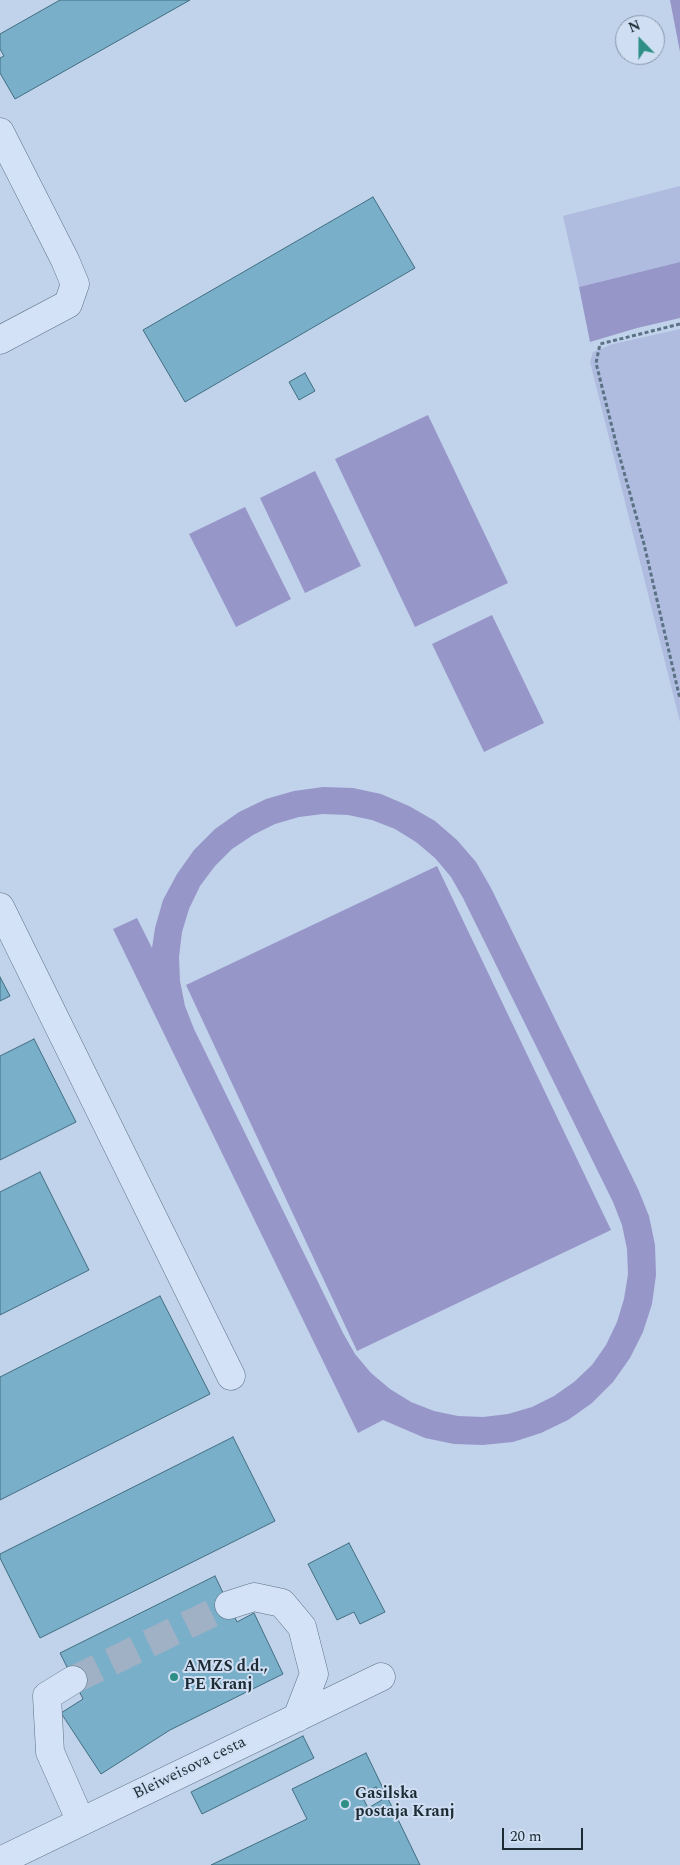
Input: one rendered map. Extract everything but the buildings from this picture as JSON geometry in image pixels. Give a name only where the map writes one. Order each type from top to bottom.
[{"type":"street","points":[[0,132],[76,284],[68,304],[0,340]]},
{"type":"street","points":[[0,907],[231,1376]]},
{"type":"street","points":[[229,1605],[254,1597],[282,1603],[302,1627],[314,1674],[297,1718]]},
{"type":"street","name":"Bleiweisova cesta","points":[[0,1861],[381,1677]]},
{"type":"street","points":[[73,1680],[47,1696],[50,1752],[81,1822]]},
{"type":"path","points":[[680,324],[600,344],[596,363],[644,544],[680,699]]},
{"type":"shaded area","points":[[670,0],[680,0],[680,52]]},
{"type":"shaded area","points":[[680,186],[680,262],[579,287],[563,216]]},
{"type":"shaded area","points":[[680,262],[680,318],[590,342],[579,287]]},
{"type":"shaded area","points":[[680,329],[680,722],[590,362],[593,352],[613,344]]},
{"type":"shaded area","points":[[428,415],[508,583],[415,627],[335,459]]},
{"type":"shaded area","points":[[315,471],[361,566],[305,593],[260,498]]},
{"type":"shaded area","points":[[245,507],[291,599],[236,627],[189,534]]},
{"type":"shaded area","points":[[492,615],[544,723],[484,752],[432,644]]},
{"type":"shaded area","points":[[323,787],[353,788],[381,794],[409,806],[435,821],[457,840],[476,862],[491,888],[638,1189],[649,1216],[655,1245],[656,1275],[652,1304],[643,1332],[630,1358],[613,1382],[592,1403],[568,1420],[541,1433],[513,1442],[483,1445],[454,1444],[425,1438],[383,1420],[358,1433],[113,929],[137,918],[152,948],[155,928],[163,900],[177,874],[194,850],[215,829],[239,812],[266,799],[294,791]],"holes":[[[323,814],[348,815],[372,820],[395,829],[416,842],[435,858],[451,877],[613,1202],[622,1225],[627,1249],[628,1274],[624,1299],[617,1322],[606,1345],[592,1365],[574,1382],[554,1396],[532,1407],[508,1414],[483,1417],[458,1416],[434,1411],[411,1402],[390,1389],[371,1373],[355,1354],[194,1029],[185,1006],[180,981],[179,957],[182,932],[189,909],[200,886],[215,866],[232,849],[253,835],[275,824],[299,817]]]},
{"type":"shaded area","points":[[437,866],[611,1230],[357,1351],[186,985]]},
{"type":"tunnel","points":[[73,1680],[229,1605]]},
{"type":"place","name":"AMZS d.d., PE Kranj","points":[[174,1677]]},
{"type":"place","name":"Gasilska postaja Kranj","points":[[345,1804]]}]
